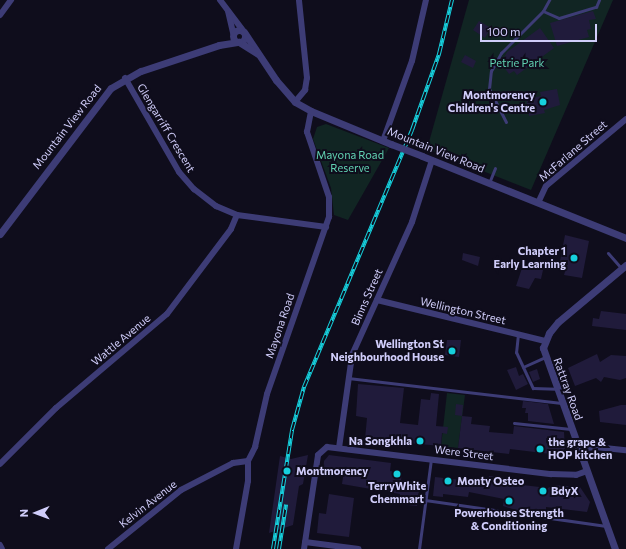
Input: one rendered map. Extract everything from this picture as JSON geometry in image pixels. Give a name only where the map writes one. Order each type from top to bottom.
[{"type":"street","points":[[0,15],[11,0]]},
{"type":"street","points":[[220,0],[244,31],[244,40],[239,42],[234,39],[228,11]]},
{"type":"street","points":[[295,102],[305,90],[307,78],[299,0]]},
{"type":"street","points":[[383,141],[412,61],[426,0]]},
{"type":"street","points":[[233,33],[237,30],[244,31]]},
{"type":"street","name":"Mountain View Road","points":[[244,31],[280,86],[295,102],[311,111],[626,238]]},
{"type":"street","name":"Mountain View Road","points":[[219,45],[233,33]]},
{"type":"street","name":"Mountain View Road","points":[[0,234],[100,100],[125,78],[219,45],[239,42],[258,54]]},
{"type":"street","name":"Glengarriff Crescent","points":[[125,78],[187,182],[216,206],[237,215],[326,227]]},
{"type":"street","name":"Mayona Road","points":[[236,549],[248,481],[248,461],[255,447],[272,379],[326,227],[329,197],[307,132],[311,111]]},
{"type":"street","name":"McFarlane Street","points":[[538,203],[546,186],[626,119]]},
{"type":"street","name":"Binns Street","points":[[339,448],[352,355],[412,222],[432,160]]},
{"type":"street","name":"Wattle Avenue","points":[[0,464],[56,408],[167,314],[231,229],[237,215]]},
{"type":"street","points":[[544,341],[558,322],[624,267]]},
{"type":"street","name":"Wellington Street","points":[[377,300],[544,341]]},
{"type":"street","name":"Rattray Road","points":[[544,341],[545,357],[615,549]]},
{"type":"street","points":[[339,448],[327,447],[318,455],[305,546],[359,549]]},
{"type":"street","points":[[578,449],[595,447],[626,450]]},
{"type":"street","name":"Were Street","points":[[339,448],[551,474],[576,475],[587,471]]},
{"type":"street","name":"Kelvin Avenue","points":[[108,549],[181,490],[233,463],[248,461]]},
{"type":"street","points":[[0,545],[2,549]]},
{"type":"lane","points":[[506,122],[490,94],[488,83],[491,71],[501,53],[543,11],[549,0]]},
{"type":"lane","points":[[543,11],[559,18],[596,7],[600,0]]},
{"type":"lane","points":[[489,183],[495,168]]},
{"type":"lane","points":[[608,253],[624,267]]},
{"type":"lane","points":[[518,334],[516,352],[535,389],[556,389]]},
{"type":"lane","points":[[523,367],[545,357]]},
{"type":"lane","points":[[348,378],[562,403]]},
{"type":"lane","points":[[514,423],[571,429]]},
{"type":"lane","points":[[419,549],[431,459]]},
{"type":"lane","points":[[425,500],[606,526]]},
{"type":"green space","name":"Petrie Park","points":[[469,0],[613,0],[531,190],[427,149]]},
{"type":"green space","name":"Mayona Road Reserve","points":[[326,124],[389,148],[348,220],[334,215],[331,188],[313,139],[317,127]]},
{"type":"green space","points":[[447,393],[465,395],[458,448],[441,446]]},
{"type":"building","points":[[593,11],[596,19],[589,20],[591,29],[587,30],[589,37],[557,46],[550,23]]},
{"type":"building","points":[[479,21],[491,28],[485,38],[473,30]]},
{"type":"building","points":[[540,28],[554,48],[517,75],[514,71],[509,74],[501,63],[507,52]]},
{"type":"building","points":[[465,55],[476,61],[473,68],[461,62]]},
{"type":"building","name":"Montmorency Children's Centre","points":[[557,89],[560,105],[544,110],[545,113],[529,116],[526,99],[541,96],[540,92]]},
{"type":"building","name":"Chapter 1 Early Learning","points":[[565,235],[589,241],[582,278],[564,275],[566,268],[559,266]]},
{"type":"building","points":[[463,253],[480,257],[478,266],[462,260]]},
{"type":"building","points":[[522,268],[543,270],[541,279],[535,278],[529,289],[516,286]]},
{"type":"building","points":[[601,311],[626,314],[626,330],[592,326],[593,318],[599,319]]},
{"type":"building","name":"Wellington St Neighbourhood House","points":[[447,340],[461,340],[459,357],[445,355]]},
{"type":"building","points":[[597,354],[600,362],[611,355],[626,356],[626,378],[620,380],[604,377],[601,382],[596,378],[575,386],[568,368]]},
{"type":"building","points":[[516,367],[519,376],[523,374],[528,384],[516,390],[507,370]]},
{"type":"building","points":[[537,369],[540,379],[533,382],[529,372]]},
{"type":"building","points":[[358,384],[404,388],[400,423],[418,425],[421,399],[430,400],[431,393],[439,394],[436,426],[448,427],[447,434],[442,433],[441,446],[365,439],[367,418],[356,416]]},
{"type":"building","points":[[523,401],[548,404],[554,424],[528,421],[528,413],[525,413],[526,408],[522,408]]},
{"type":"building","points":[[456,404],[463,405],[462,416],[455,415]]},
{"type":"building","points":[[626,405],[626,425],[600,422],[599,411]]},
{"type":"building","points":[[462,416],[472,417],[471,424],[490,426],[489,432],[513,434],[514,426],[564,432],[565,450],[559,455],[510,449],[509,454],[458,448]]},
{"type":"building","points":[[308,455],[303,484],[299,486],[293,525],[269,533],[280,456],[291,459]]},
{"type":"building","points":[[329,455],[391,463],[390,471],[402,473],[401,480],[420,483],[417,506],[398,504],[400,494],[342,484],[343,477],[323,474],[324,461]]},
{"type":"building","points":[[489,476],[506,478],[506,483],[548,488],[553,485],[580,487],[590,502],[587,512],[546,507],[546,514],[516,510],[503,506],[504,499],[469,492],[468,497],[443,494],[443,497],[433,496],[435,477],[488,483]]},
{"type":"building","points":[[329,494],[354,498],[349,537],[317,533],[319,513],[326,514]]},
{"type":"railway","points":[[273,549],[292,430],[304,387],[412,130],[439,54],[452,0]]},
{"type":"railway","points":[[279,549],[286,505]]},
{"type":"place","name":"Montmorency Children's Centre","points":[[543,102]]},
{"type":"place","name":"Chapter 1 Early Learning","points":[[574,258]]},
{"type":"place","name":"Wellington St Neighbourhood House","points":[[452,351]]},
{"type":"place","name":"Na Songkhla","points":[[420,441]]},
{"type":"place","name":"the grape & HOP kitchen","points":[[540,449]]},
{"type":"place","name":"Montmorency","points":[[287,471]]},
{"type":"place","name":"TerryWhite Chemmart","points":[[397,474]]},
{"type":"place","name":"Monty Osteo","points":[[448,481]]},
{"type":"place","name":"BdyX","points":[[543,491]]},
{"type":"place","name":"Powerhouse Strength & Conditioning","points":[[509,501]]}]
